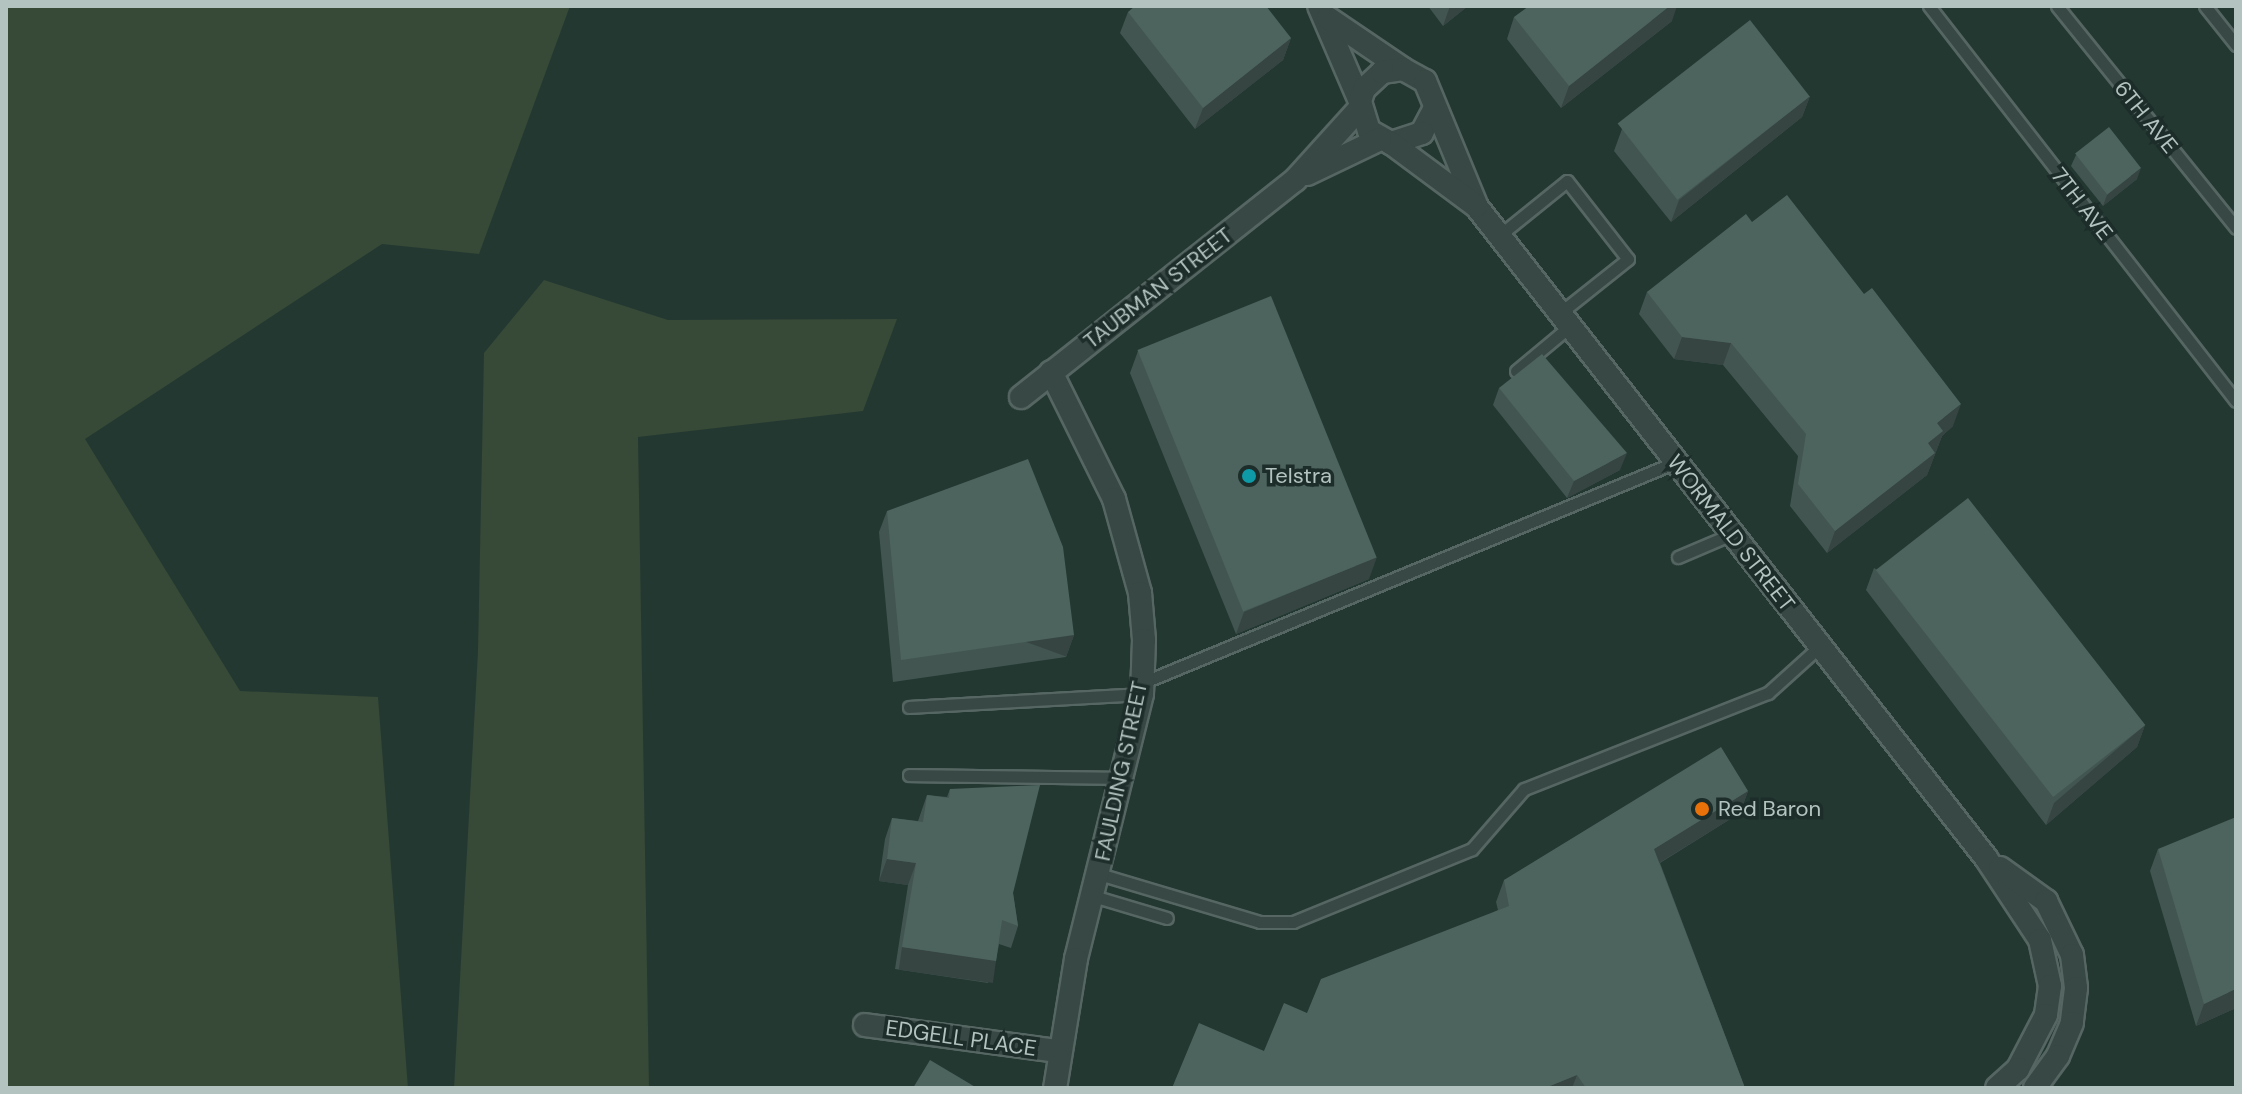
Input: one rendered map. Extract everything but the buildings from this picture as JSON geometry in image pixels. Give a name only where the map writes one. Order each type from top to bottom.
[{"type":"street","name":"WORMALD STREET","points":[[1324,12],[1403,69],[1425,81],[1434,110],[1477,207]]},
{"type":"street","name":"WORMALD STREET","points":[[1324,12],[1369,131],[1477,207],[1986,858],[2040,940],[2050,986],[2046,1015],[2035,1043],[1997,1088]]},
{"type":"street","points":[[1360,104],[1372,79],[1403,69]]},
{"type":"street","name":"TAUBMAN STREET","points":[[1021,397],[1295,180],[1360,104]]},
{"type":"street","points":[[1386,141],[1422,133],[1434,110]]},
{"type":"street","name":"TAUBMAN STREET","points":[[1295,180],[1386,141]]},
{"type":"street","name":"FAULDING STREET","points":[[1051,372],[1114,499],[1129,543],[1140,593],[1142,688],[1124,778],[1093,896],[1058,1051],[1055,1088]]},
{"type":"street","name":"WORMALD STREET","points":[[1986,858],[2046,901],[2072,955],[2076,988],[2072,1023],[2058,1056],[2035,1088]]},
{"type":"street","name":"EDGELL PLACE","points":[[865,1025],[1058,1051]]},
{"type":"lane","name":"7TH AVE","points":[[1929,6],[2236,401]]},
{"type":"lane","name":"6TH AVE","points":[[2057,6],[2236,228]]},
{"type":"lane","points":[[2205,6],[2236,45]]},
{"type":"lane","points":[[1500,235],[1567,181],[1628,259],[1516,371]]},
{"type":"lane","points":[[909,707],[1142,688],[1676,462]]},
{"type":"lane","points":[[1678,557],[1732,534]]},
{"type":"lane","points":[[1099,874],[1260,922],[1293,922],[1472,849],[1524,789],[1768,693],[1820,646]]},
{"type":"lane","points":[[909,775],[1124,778]]},
{"type":"lane","points":[[1093,896],[1167,918]]},
{"type":"green space","points":[[6,6],[570,6],[479,254],[382,244],[85,439],[240,691],[378,697],[408,1088],[6,1088]]},
{"type":"green space","points":[[544,280],[668,320],[897,319],[863,411],[638,437],[649,1088],[454,1088],[478,651],[484,353]]},
{"type":"place","name":"Telstra","points":[[1249,476]]},
{"type":"place","name":"Red Baron","points":[[1702,809]]}]
